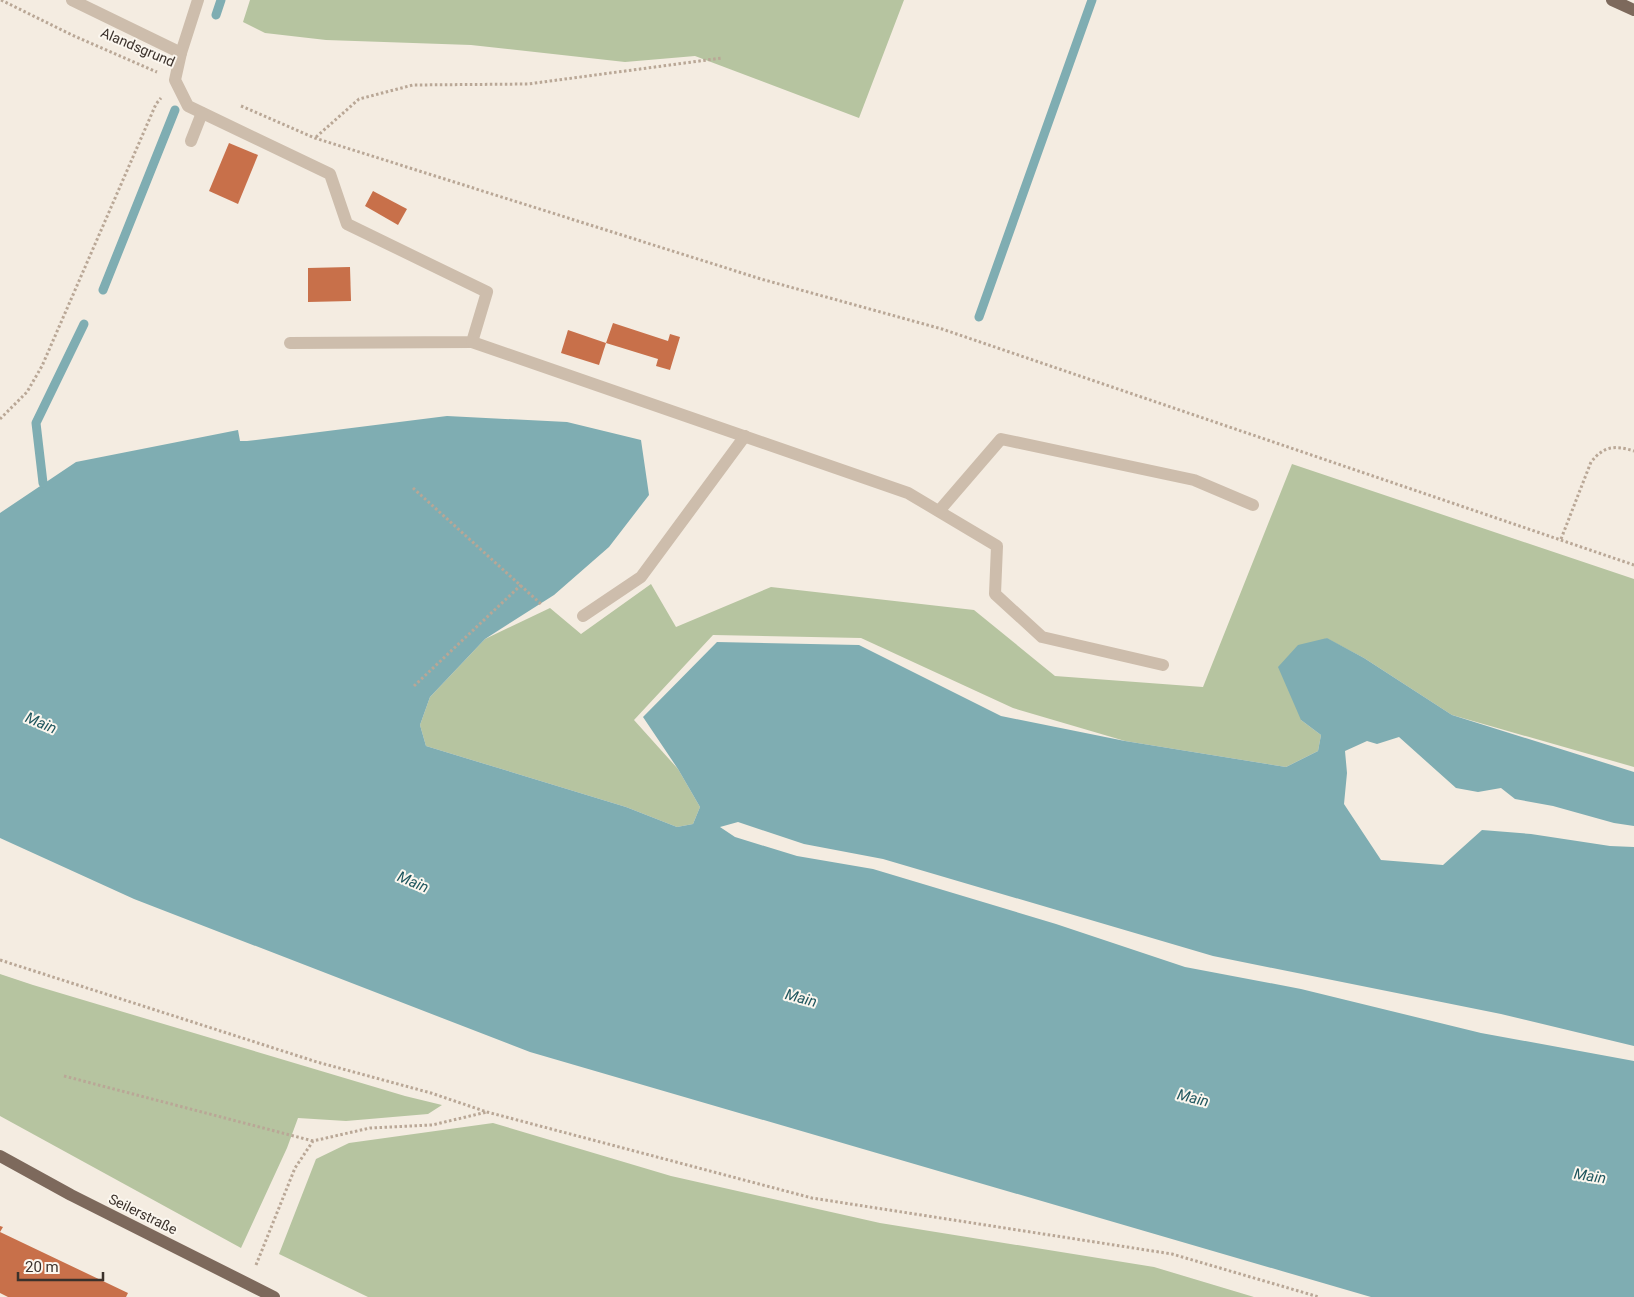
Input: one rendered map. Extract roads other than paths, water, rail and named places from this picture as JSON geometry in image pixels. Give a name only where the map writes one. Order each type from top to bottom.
[{"type":"main road","points":[[1612,0],[1634,10]]},
{"type":"main road","name":"Seilerstraße","points":[[0,1156],[71,1195],[274,1297]]},
{"type":"street","points":[[72,0],[181,53],[198,0]]},
{"type":"street","name":"Alandsgrund","points":[[181,53],[175,80],[188,106],[330,174],[347,224],[487,292],[472,342]]},
{"type":"street","points":[[191,141],[202,113]]},
{"type":"street","points":[[290,343],[472,342],[908,492],[997,546],[995,594],[1042,637],[1162,665]]},
{"type":"street","points":[[583,616],[641,577],[745,436]]},
{"type":"street","points":[[939,511],[1001,439],[1194,480],[1253,505]]},
{"type":"water","name":"Main","points":[[447,416],[567,422],[641,440],[649,495],[609,547],[554,595],[485,639],[430,697],[420,725],[426,746],[626,807],[677,827],[693,824],[700,807],[678,769],[643,717],[717,642],[859,645],[1001,716],[1125,741],[1286,767],[1318,751],[1321,735],[1301,720],[1278,667],[1298,645],[1327,638],[1364,658],[1452,715],[1634,772],[1634,826],[1614,823],[1553,806],[1515,799],[1501,788],[1478,792],[1456,788],[1399,737],[1377,744],[1367,741],[1345,751],[1347,773],[1344,804],[1381,860],[1443,865],[1482,830],[1531,834],[1610,846],[1634,847],[1634,1046],[1501,1014],[1213,956],[883,859],[804,844],[738,822],[720,827],[735,837],[797,856],[873,869],[1056,924],[1185,967],[1301,989],[1481,1033],[1634,1061],[1634,1297],[1371,1297],[530,1052],[134,899],[0,838],[0,513],[76,462],[238,430],[240,441],[247,441]]},
{"type":"waterway","points":[[216,15],[221,0]]},
{"type":"waterway","points":[[979,317],[1092,0]]},
{"type":"waterway","points":[[103,290],[175,110]]},
{"type":"waterway","points":[[43,483],[36,423],[84,324]]}]
